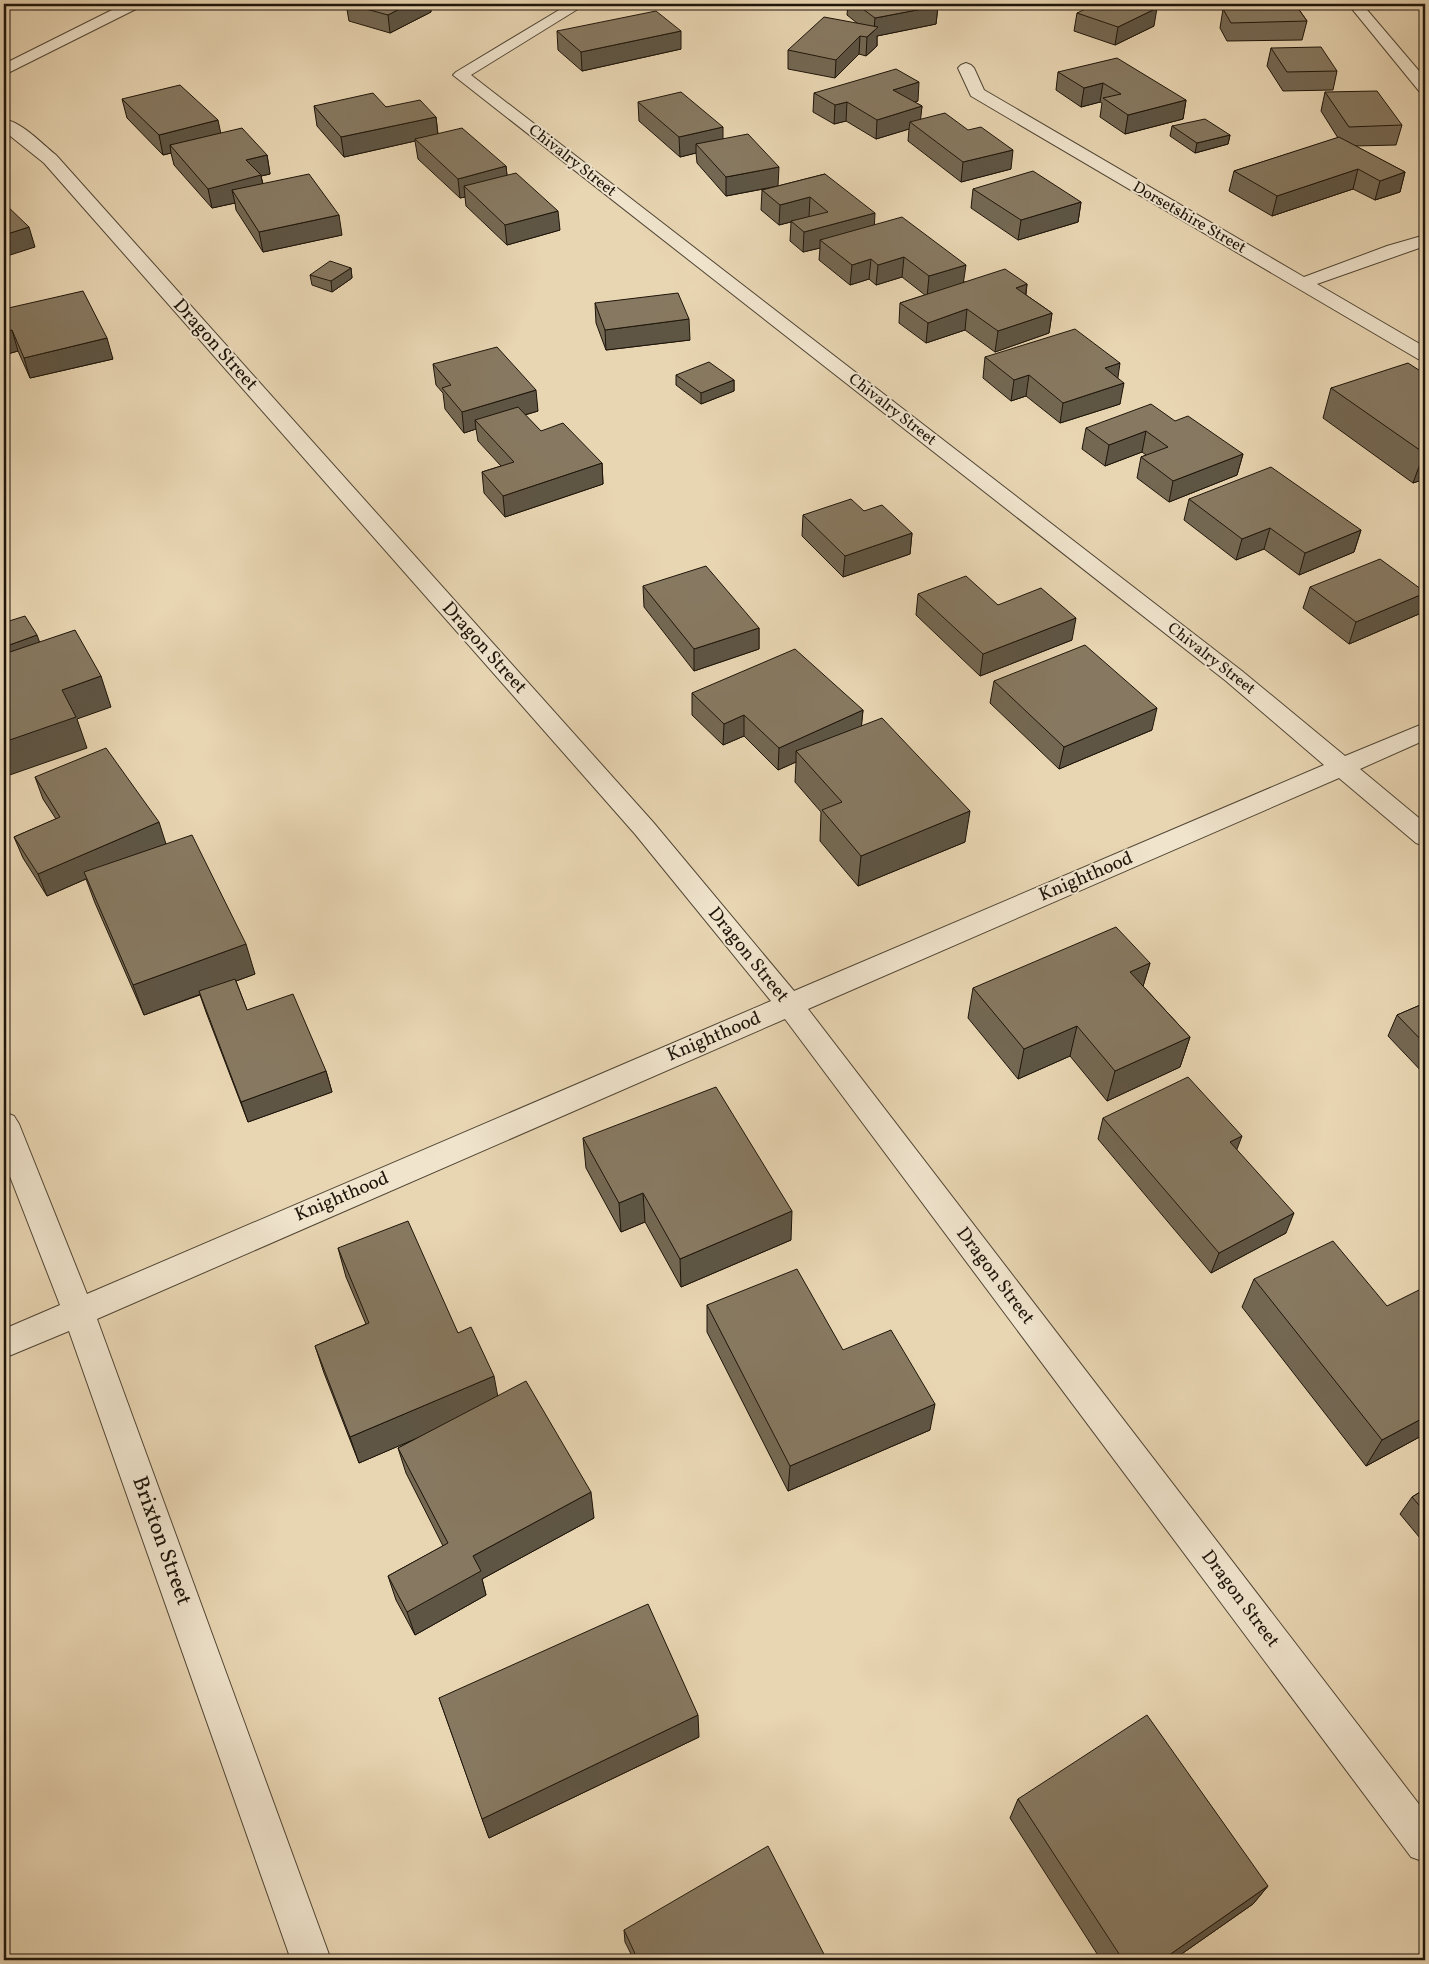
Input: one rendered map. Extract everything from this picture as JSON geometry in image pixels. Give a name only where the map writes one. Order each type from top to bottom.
[{"type":"street","points":[[4,70],[135,4]]},
{"type":"street","name":"Chivalry Street","points":[[579,4],[461,75],[1234,676],[1425,837]]},
{"type":"street","points":[[1355,4],[1425,88]]},
{"type":"street","name":"Dorsetshire Street","points":[[966,68],[977,94],[1425,355]]},
{"type":"street","name":"Dragon Street","points":[[4,124],[21,135],[57,167],[644,828],[789,1004],[1425,1844]]},
{"type":"street","points":[[1302,284],[1425,240]]},
{"type":"street","name":"Knighthood","points":[[4,1344],[1425,731]]},
{"type":"street","name":"Brixton Street","points":[[4,1124],[78,1311],[311,1960]]},
{"type":"building","points":[[348,4],[409,4],[388,15]]},
{"type":"building","points":[[856,4],[935,4],[938,6],[875,18]]},
{"type":"building","points":[[1096,4],[1146,4],[1157,8],[1118,27],[1077,13]]},
{"type":"building","points":[[1240,4],[1295,4],[1307,21],[1231,23],[1223,9],[1243,9]]},
{"type":"building","points":[[656,11],[681,31],[581,52],[557,31]]},
{"type":"building","points":[[824,17],[878,27],[867,37],[860,36],[836,60],[788,50]]},
{"type":"building","points":[[1321,47],[1337,71],[1287,72],[1271,48]]},
{"type":"building","points":[[1117,58],[1186,100],[1128,115],[1103,98],[1121,94],[1103,83],[1084,88],[1058,72]]},
{"type":"building","points":[[896,69],[919,82],[893,90],[922,106],[877,120],[847,102],[835,105],[814,93]]},
{"type":"building","points":[[180,85],[218,120],[159,135],[122,99]]},
{"type":"building","points":[[1377,91],[1402,125],[1349,127],[1325,92]]},
{"type":"building","points":[[681,92],[723,127],[679,137],[638,102]]},
{"type":"building","points":[[373,93],[386,107],[420,100],[436,117],[341,137],[314,106]]},
{"type":"building","points":[[945,113],[968,130],[981,127],[1013,150],[963,162],[910,122]]},
{"type":"building","points":[[1205,119],[1230,135],[1197,143],[1172,126]]},
{"type":"building","points":[[242,128],[267,155],[246,160],[261,175],[208,189],[170,145]]},
{"type":"building","points":[[462,128],[506,166],[458,179],[415,139]]},
{"type":"building","points":[[748,134],[779,167],[726,177],[696,144]]},
{"type":"building","points":[[1339,137],[1405,172],[1380,181],[1358,169],[1277,196],[1234,171]]},
{"type":"building","points":[[1033,171],[1081,202],[1021,220],[973,189]]},
{"type":"building","points":[[516,173],[558,211],[505,225],[464,186]]},
{"type":"building","points":[[309,174],[339,215],[259,232],[232,190]]},
{"type":"building","points":[[825,174],[875,213],[804,232],[791,221],[828,212],[810,197],[780,205],[762,190]]},
{"type":"building","points":[[4,203],[29,227],[4,235]]},
{"type":"building","points":[[902,217],[966,265],[929,276],[904,257],[878,265],[871,259],[852,265],[820,240]]},
{"type":"building","points":[[330,261],[351,268],[331,281],[310,275]]},
{"type":"building","points":[[1005,269],[1027,284],[1016,288],[1052,313],[998,331],[967,309],[928,323],[900,303]]},
{"type":"building","points":[[83,291],[107,338],[24,358],[12,330],[4,332],[4,309]]},
{"type":"building","points":[[678,293],[689,319],[605,330],[595,303]]},
{"type":"building","points":[[1075,329],[1120,363],[1105,368],[1124,383],[1063,403],[1029,375],[1014,380],[985,357]]},
{"type":"building","points":[[497,347],[536,390],[462,412],[442,388],[451,385],[433,364]]},
{"type":"building","points":[[709,362],[734,380],[701,393],[676,375]]},
{"type":"building","points":[[1408,363],[1425,374],[1424,453],[1331,388]]},
{"type":"building","points":[[1151,404],[1175,421],[1188,416],[1243,454],[1173,481],[1141,457],[1168,447],[1146,431],[1109,445],[1086,428]]},
{"type":"building","points":[[518,407],[541,431],[563,423],[602,463],[503,496],[482,472],[514,462],[475,420]]},
{"type":"building","points":[[1271,467],[1361,530],[1305,553],[1270,528],[1242,539],[1189,499]]},
{"type":"building","points":[[851,499],[864,511],[882,505],[912,533],[845,556],[803,515]]},
{"type":"building","points":[[1380,559],[1425,593],[1356,622],[1310,587]]},
{"type":"building","points":[[706,566],[759,628],[694,649],[643,586]]},
{"type":"building","points":[[966,576],[998,605],[1041,588],[1076,618],[983,654],[918,594]]},
{"type":"building","points":[[25,616],[37,635],[4,647],[4,619],[6,622]]},
{"type":"building","points":[[75,630],[101,676],[62,690],[76,717],[4,742],[4,654]]},
{"type":"building","points":[[1085,645],[1157,708],[1064,747],[994,681]]},
{"type":"building","points":[[795,649],[863,710],[779,748],[744,715],[724,724],[692,693]]},
{"type":"building","points":[[882,718],[970,811],[861,856],[822,810],[842,802],[796,751]]},
{"type":"building","points":[[106,748],[159,822],[38,874],[14,837],[60,817],[35,777]]},
{"type":"building","points":[[192,835],[246,944],[133,985],[84,872]]},
{"type":"building","points":[[1116,927],[1150,963],[1130,972],[1190,1037],[1115,1071],[1077,1026],[1024,1049],[973,988]]},
{"type":"building","points":[[235,979],[247,1010],[293,994],[326,1071],[241,1102],[199,991]]},
{"type":"building","points":[[1425,1003],[1425,1044],[1397,1015]]},
{"type":"building","points":[[1188,1077],[1242,1136],[1230,1142],[1294,1213],[1219,1253],[1103,1118]]},
{"type":"building","points":[[716,1087],[792,1211],[680,1259],[643,1193],[619,1203],[583,1138]]},
{"type":"building","points":[[408,1221],[458,1333],[471,1327],[494,1376],[350,1437],[315,1346],[369,1323],[338,1248]]},
{"type":"building","points":[[1333,1241],[1387,1306],[1425,1287],[1425,1417],[1382,1440],[1254,1279]]},
{"type":"building","points":[[797,1269],[843,1350],[891,1330],[935,1404],[790,1466],[707,1305]]},
{"type":"building","points":[[526,1381],[591,1492],[473,1556],[481,1571],[407,1612],[388,1576],[448,1543],[398,1448]]},
{"type":"building","points":[[1425,1489],[1425,1512],[1412,1497]]},
{"type":"building","points":[[648,1604],[698,1715],[482,1819],[439,1698]]},
{"type":"building","points":[[1147,1715],[1268,1886],[1162,1960],[1123,1960],[1018,1799]]},
{"type":"building","points":[[768,1846],[827,1960],[638,1960],[624,1930]]}]
